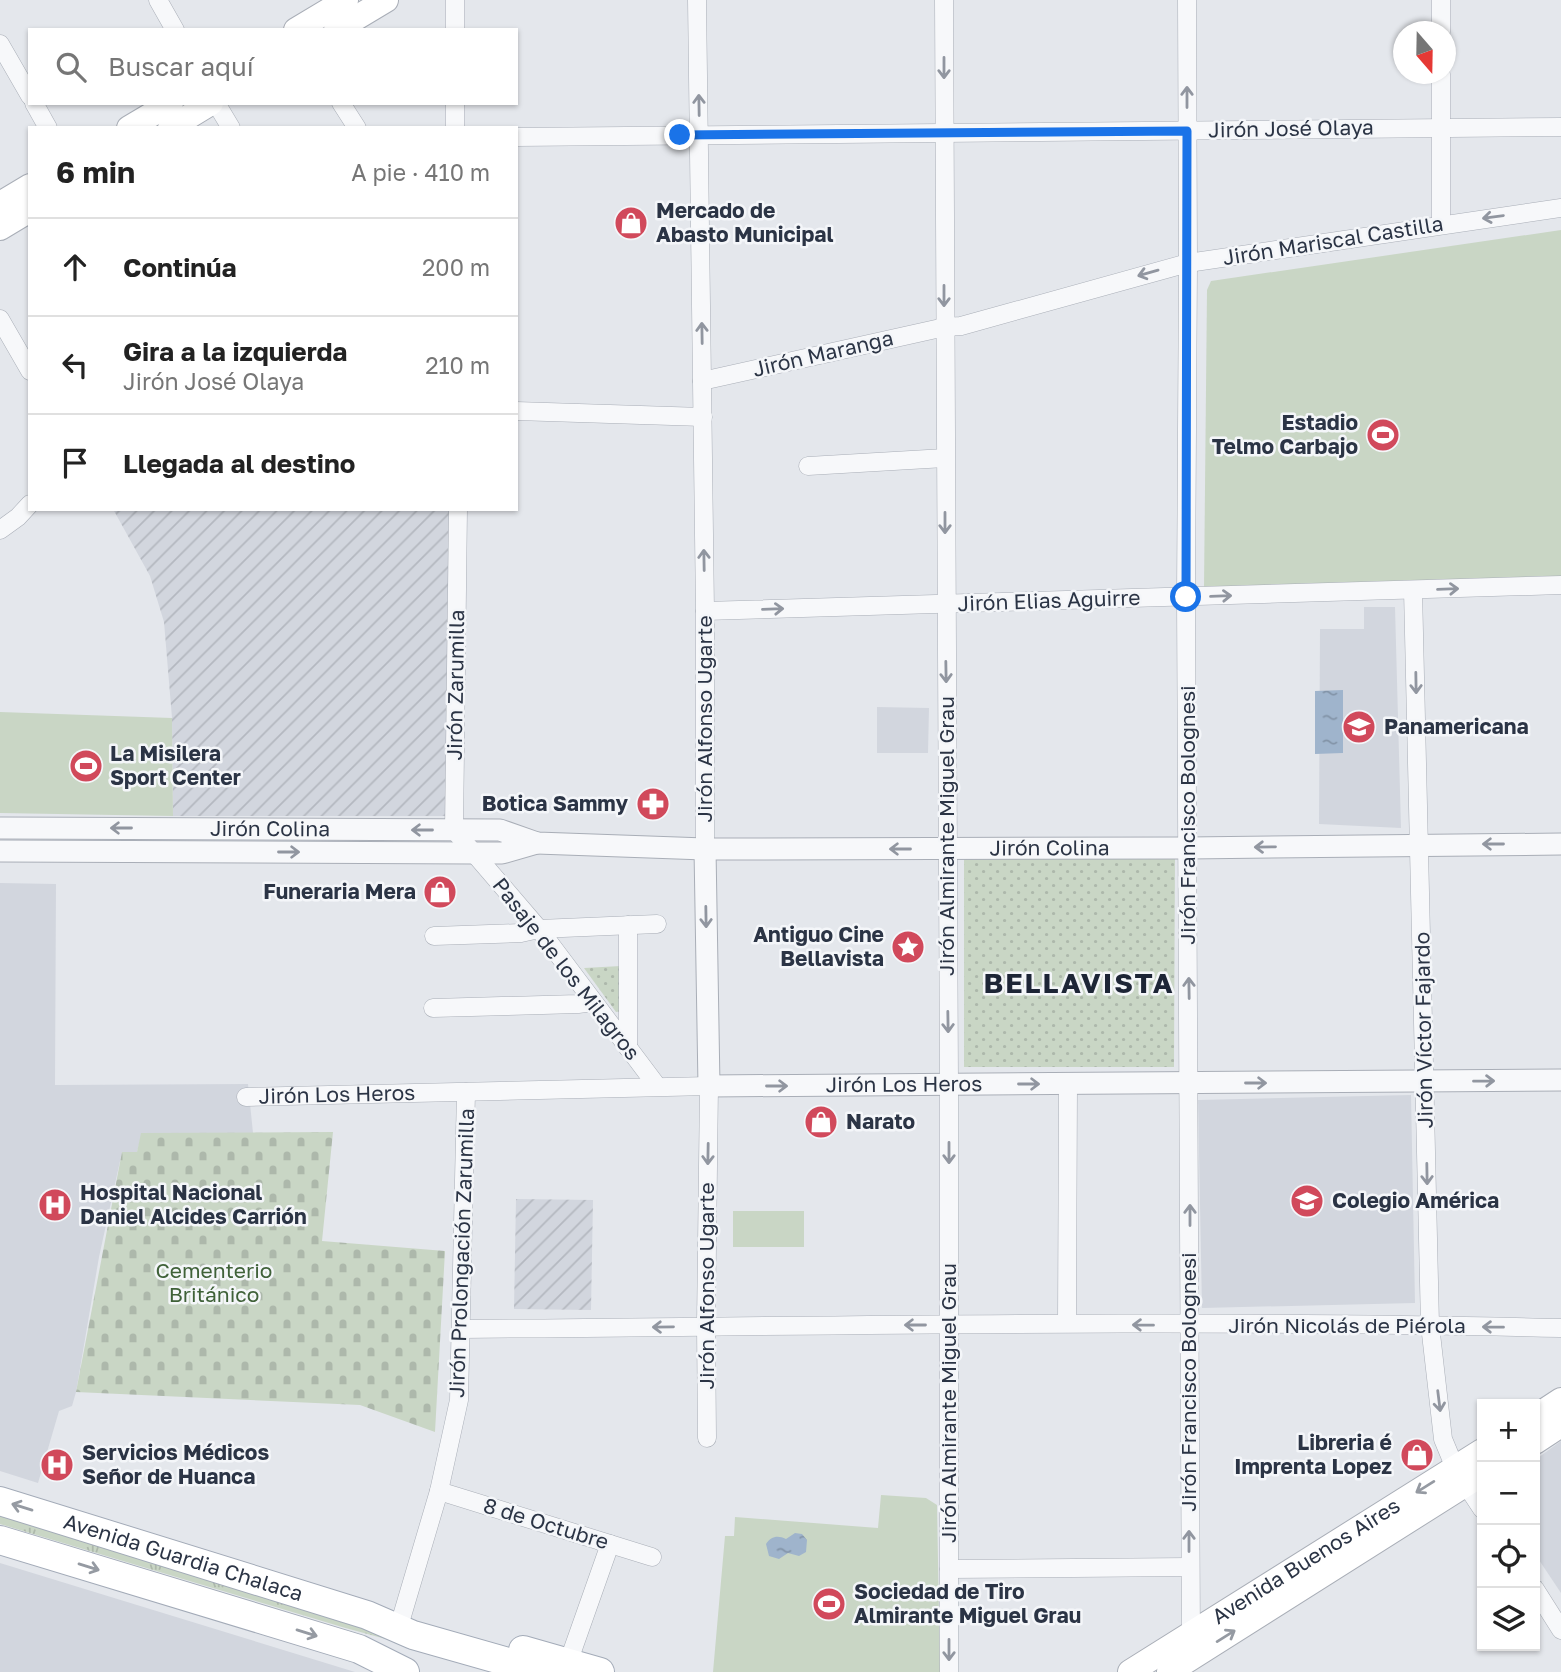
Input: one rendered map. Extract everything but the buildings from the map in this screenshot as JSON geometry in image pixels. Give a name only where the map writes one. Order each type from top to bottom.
[{"type":"main road","points":[[301,28],[343,11],[386,0]]},
{"type":"main road","points":[[132,126],[168,105]]},
{"type":"main road","points":[[174,126],[210,105]]},
{"type":"main road","points":[[0,204],[28,187]]},
{"type":"main road","points":[[0,228],[28,211]]},
{"type":"main road","points":[[1540,1414],[1561,1400]]},
{"type":"main road","points":[[1540,1439],[1561,1425]]},
{"type":"main road","name":"Avenida Buenos Aires","points":[[1169,1672],[1191,1654],[1468,1476],[1477,1460]]},
{"type":"main road","name":"Avenida Guardia Chalaca","points":[[0,1501],[367,1615],[406,1644]]},
{"type":"main road","name":"Avenida Guardia Chalaca","points":[[0,1540],[359,1649],[406,1644]]},
{"type":"main road","points":[[406,1644],[600,1672]]},
{"type":"main road","points":[[406,1644],[475,1672]]},
{"type":"main road","name":"Avenida Buenos Aires","points":[[1130,1672],[1191,1654]]},
{"type":"street","points":[[158,0],[174,28]]},
{"type":"street","points":[[455,0],[455,28]]},
{"type":"street","name":"Jirón Alfonso Ugarte","points":[[697,0],[709,1086],[707,1438]]},
{"type":"street","name":"Jirón Almirante Miguel Grau","points":[[944,0],[949,1085],[948,1672]]},
{"type":"street","name":"Jirón Francisco Bolognesi","points":[[1187,0],[1186,597],[1191,1654]]},
{"type":"street","points":[[1441,0],[1441,21]]},
{"type":"street","points":[[0,44],[28,93]]},
{"type":"street","points":[[1441,84],[1441,225]]},
{"type":"street","points":[[35,105],[47,126]]},
{"type":"street","points":[[215,105],[230,126]]},
{"type":"street","points":[[342,105],[356,126]]},
{"type":"street","points":[[455,105],[455,126]]},
{"type":"street","name":"Jirón José Olaya","points":[[518,137],[1561,127]]},
{"type":"street","name":"Jirón Mariscal Castilla","points":[[944,327],[961,326],[1028,309],[1188,263],[1561,208]]},
{"type":"street","points":[[0,319],[28,368]]},
{"type":"street","name":"Jirón Maranga","points":[[702,381],[944,327]]},
{"type":"street","points":[[518,411],[703,417]]},
{"type":"street","points":[[808,466],[945,458]]},
{"type":"street","points":[[0,530],[28,506]]},
{"type":"street","name":"Jirón Zarumilla","points":[[454,830],[458,511]]},
{"type":"street","name":"Jirón Elias Aguirre","points":[[705,611],[1561,585]]},
{"type":"street","name":"Jirón Víctor Fajardo","points":[[1413,590],[1430,1325],[1443,1439],[1468,1476],[1477,1497]]},
{"type":"street","name":"Jirón Colina","points":[[0,828],[500,830],[537,843],[705,849],[1561,844]]},
{"type":"street","points":[[158,828],[159,851]]},
{"type":"street","points":[[242,829],[243,852]]},
{"type":"street","points":[[346,830],[347,853]]},
{"type":"street","points":[[454,830],[475,853]]},
{"type":"street","name":"Jirón Colina","points":[[0,851],[502,853],[537,843]]},
{"type":"street","name":"Pasaje de los Milagros","points":[[475,853],[539,929],[657,1086]]},
{"type":"street","points":[[434,936],[657,924]]},
{"type":"street","points":[[628,925],[628,1048]]},
{"type":"street","points":[[433,1008],[593,1002]]},
{"type":"street","name":"Jirón Los Heros","points":[[246,1097],[657,1086],[1561,1080]]},
{"type":"street","points":[[1067,1324],[1068,1084]]},
{"type":"street","name":"Jirón Prolongación Zarumilla","points":[[406,1644],[459,1400],[466,1092]]},
{"type":"street","name":"Jirón Nicolás de Piérola","points":[[462,1329],[1067,1324],[1561,1328]]},
{"type":"street","name":"8 de Octubre","points":[[439,1491],[652,1557]]},
{"type":"street","points":[[555,1667],[610,1544]]},
{"type":"street","points":[[949,1569],[1189,1567]]},
{"type":"street","points":[[1540,1598],[1561,1630]]},
{"type":"shaded area","points":[[114,511],[450,511],[448,816],[173,816],[172,718],[164,622],[150,576]]},
{"type":"shaded area","name":"Panamericana","points":[[1364,607],[1395,607],[1401,828],[1319,824],[1320,629],[1364,629]]},
{"type":"shaded area","points":[[877,707],[929,708],[928,753],[877,753]]},
{"type":"shaded area","name":"Hospital Nacional Daniel Alcides Carrión","points":[[0,883],[56,884],[55,1085],[248,1084],[253,1133],[142,1133],[137,1152],[122,1152],[99,1257],[76,1392],[72,1406],[59,1411],[38,1483],[0,1471]]},
{"type":"shaded area","name":"Colegio América","points":[[1411,1095],[1415,1303],[1202,1308],[1198,1100]]},
{"type":"shaded area","points":[[516,1199],[593,1200],[591,1310],[514,1309]]},
{"type":"shaded area","points":[[1561,1441],[1561,1593],[1540,1562],[1540,1456]]},
{"type":"shaded area","points":[[0,1563],[355,1672],[0,1672]]},
{"type":"green space","name":"Estadio Telmo Carbajo","points":[[1561,230],[1561,581],[1208,593],[1204,587],[1207,290],[1211,281]]},
{"type":"green space","name":"La Misilera Sport Center","points":[[0,712],[172,718],[173,816],[0,813]]},
{"type":"green space","points":[[1175,857],[1174,1067],[964,1067],[964,858]]},
{"type":"green space","points":[[621,966],[623,1011],[616,1012],[584,968]]},
{"type":"green space","name":"Cementerio Británico","points":[[333,1132],[322,1241],[445,1251],[435,1432],[360,1405],[76,1392],[122,1152],[137,1152],[141,1133]]},
{"type":"green space","points":[[733,1211],[804,1211],[804,1247],[733,1247]]},
{"type":"green space","name":"Sociedad de Tiro Almirante Miguel Grau","points":[[881,1495],[926,1498],[937,1505],[940,1672],[713,1672],[725,1536],[734,1536],[735,1517],[878,1528]]},
{"type":"green space","points":[[0,1513],[224,1579],[433,1652],[0,1524]]},
{"type":"water","points":[[1343,690],[1343,753],[1315,754],[1315,691]]},
{"type":"water","points":[[795,1533],[802,1534],[807,1540],[806,1552],[799,1556],[788,1553],[779,1559],[769,1556],[766,1544],[770,1539],[786,1539]]},
{"type":"place","name":"Mercado de Abasto Municipal","points":[[631,223]]},
{"type":"place","name":"Estadio Telmo Carbajo","points":[[1383,435]]},
{"type":"place","name":"Panamericana","points":[[1359,727]]},
{"type":"place","name":"La Misilera Sport Center","points":[[86,766]]},
{"type":"place","name":"Botica Sammy","points":[[653,804]]},
{"type":"place","name":"Funeraria Mera","points":[[440,892]]},
{"type":"place","name":"Antiguo Cine Bellavista","points":[[908,947]]},
{"type":"place","name":"Narato","points":[[821,1122]]},
{"type":"place","name":"Colegio América","points":[[1307,1201]]},
{"type":"place","name":"Hospital Nacional Daniel Alcides Carrión","points":[[55,1205]]},
{"type":"place","name":"Libreria é Imprenta Lopez","points":[[1417,1455]]},
{"type":"place","name":"Servicios Médicos Señor de Huanca","points":[[57,1465]]},
{"type":"place","name":"Sociedad de Tiro Almirante Miguel Grau","points":[[829,1604]]},
{"type":"district","name":"BELLAVISTA","points":[[1079,983]]},
{"type":"route","points":[[680,135],[1187,131],[1186,597]]}]
